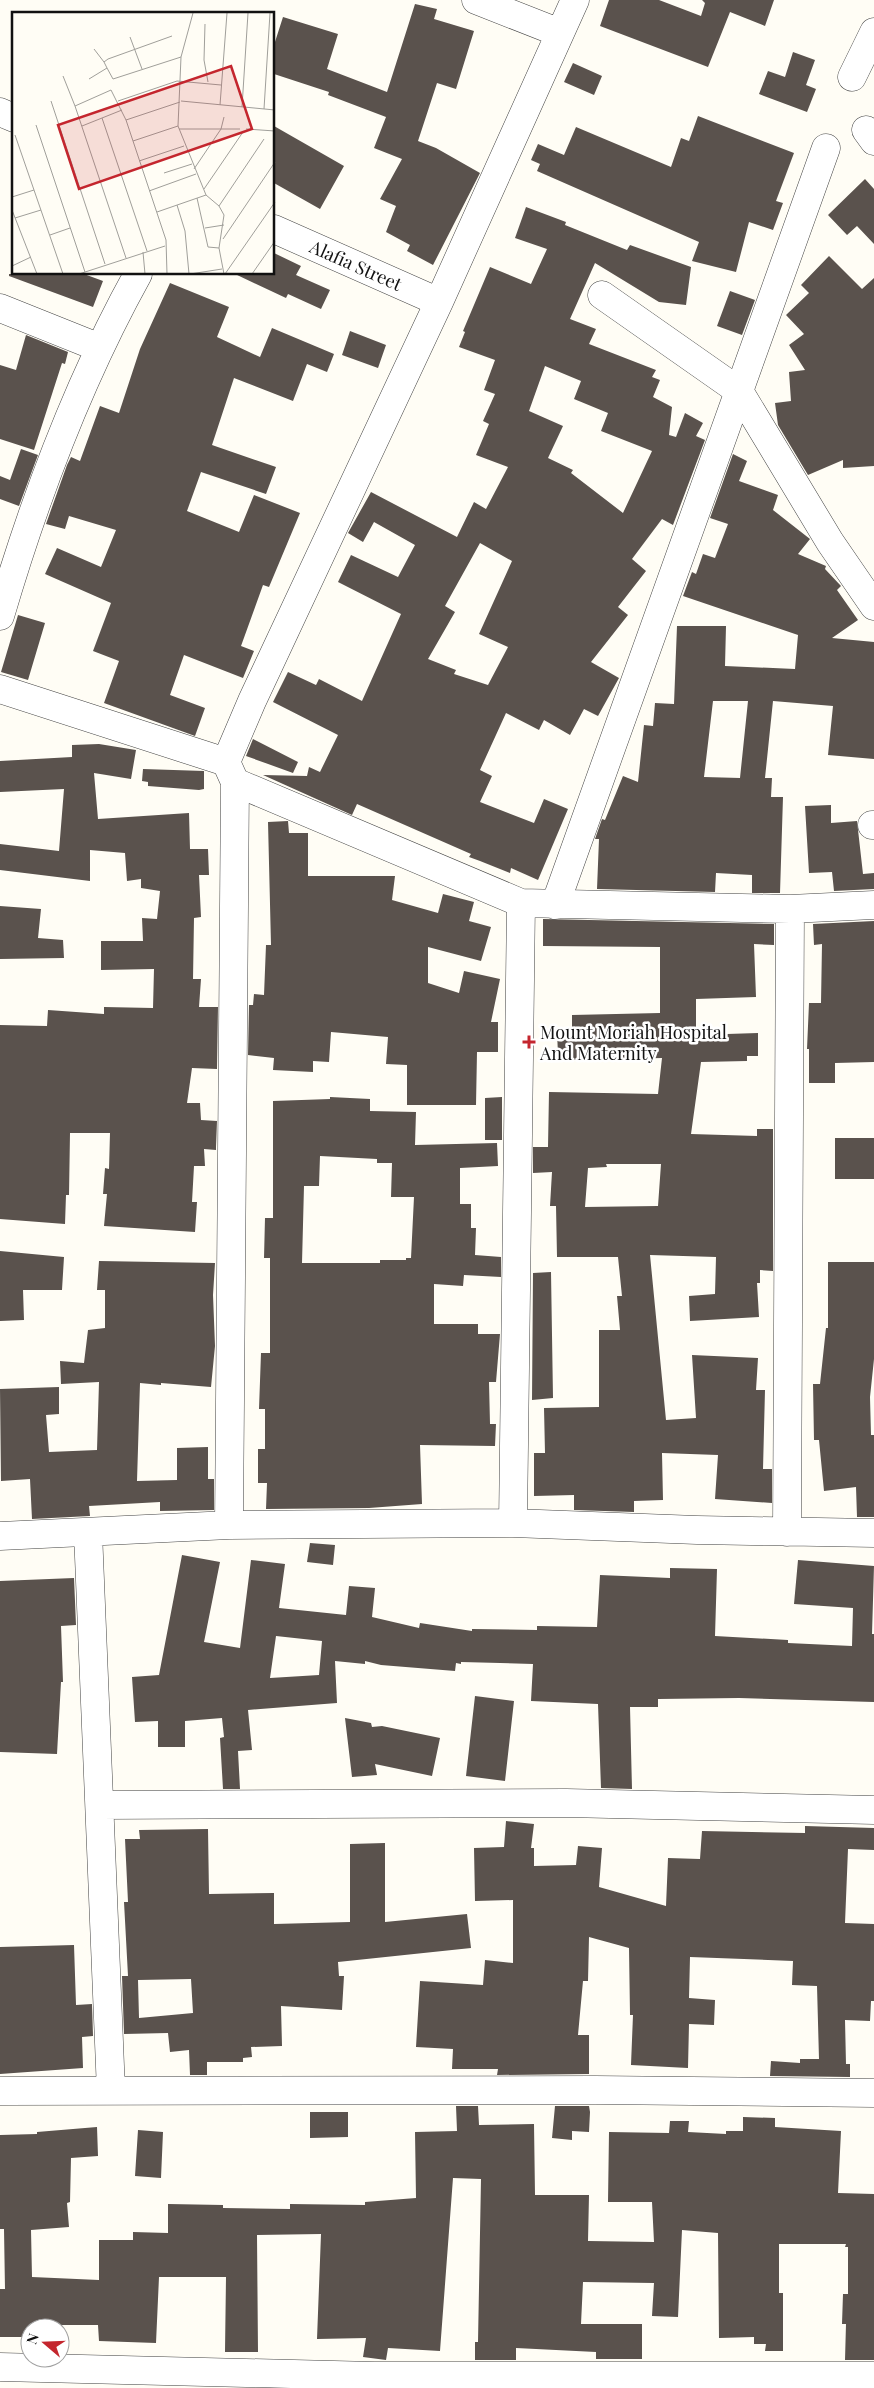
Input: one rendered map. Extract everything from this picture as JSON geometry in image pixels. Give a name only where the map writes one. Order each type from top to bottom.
[{"type":"street","points":[[476,0],[560,33]]},
{"type":"street","points":[[229,1525],[231,772],[252,700],[438,302],[575,0]]},
{"type":"street","points":[[852,78],[874,32]]},
{"type":"street","points":[[0,112],[12,117]]},
{"type":"street","points":[[554,905],[826,148]]},
{"type":"street","name":"Alafia Street","points":[[275,229],[438,302]]},
{"type":"street","points":[[0,616],[45,476],[88,371],[137,275]]},
{"type":"street","points":[[602,295],[739,390],[830,542],[874,606]]},
{"type":"street","points":[[0,308],[100,348]]},
{"type":"street","points":[[0,688],[231,772],[520,903],[790,909],[874,905]]},
{"type":"street","points":[[514,1522],[520,903]]},
{"type":"street","points":[[787,1532],[790,909]]},
{"type":"street","points":[[0,1536],[229,1525],[514,1522],[787,1532],[874,1533]]},
{"type":"street","points":[[88,1532],[111,2091]]},
{"type":"street","points":[[100,1805],[566,1803],[874,1810]]},
{"type":"street","points":[[0,2091],[595,2090],[874,2093]]},
{"type":"street","points":[[0,2368],[374,2376],[874,2376]]},
{"type":"building","points":[[609,0],[659,0],[701,16],[705,3],[702,0],[774,0],[765,26],[730,12],[708,67],[600,26]]},
{"type":"building","points":[[415,4],[437,9],[434,19],[474,31],[456,89],[437,83],[418,141],[436,148],[480,173],[433,265],[407,251],[410,245],[386,232],[396,206],[380,199],[402,159],[374,148],[386,117],[328,95],[329,92],[275,74],[275,42],[283,17],[338,34],[327,69],[387,92]]},
{"type":"building","points":[[793,52],[815,60],[806,85],[816,89],[807,112],[759,94],[768,71],[785,77]]},
{"type":"building","points":[[573,63],[602,76],[594,95],[564,82]]},
{"type":"building","points":[[698,116],[794,153],[776,201],[783,203],[773,230],[749,222],[736,272],[692,261],[699,242],[537,171],[540,164],[531,160],[538,144],[564,155],[576,127],[671,167],[681,138],[689,141]]},
{"type":"building","points":[[275,127],[344,166],[320,209],[275,184]]},
{"type":"building","points":[[865,179],[874,189],[874,244],[857,226],[847,235],[828,215]]},
{"type":"building","points":[[526,207],[566,222],[565,225],[627,250],[630,245],[691,267],[686,305],[659,302],[595,263],[570,319],[596,329],[589,344],[656,370],[652,377],[660,380],[653,397],[672,407],[669,435],[676,437],[685,413],[703,423],[696,436],[705,440],[673,525],[662,519],[632,559],[646,571],[618,607],[628,615],[591,662],[619,678],[598,716],[584,709],[570,735],[544,720],[539,730],[506,713],[480,770],[492,776],[480,802],[534,823],[544,799],[568,809],[538,880],[511,868],[510,873],[469,857],[471,854],[357,804],[352,815],[263,775],[307,776],[309,767],[320,772],[338,735],[273,702],[288,672],[316,685],[319,679],[362,701],[401,614],[338,582],[351,555],[398,577],[415,545],[374,522],[363,542],[348,533],[371,492],[457,537],[474,502],[486,509],[508,467],[476,455],[489,424],[483,421],[495,394],[484,390],[495,360],[459,347],[465,332],[463,331],[490,267],[531,284],[547,249],[515,238]],"holes":[[[545,366],[581,381],[574,399],[608,413],[601,431],[652,451],[623,513],[571,473],[573,470],[548,458],[563,426],[529,411]],[[480,543],[512,561],[479,634],[508,647],[488,685],[454,674],[456,670],[428,659],[455,612],[445,606]]]},
{"type":"building","points":[[275,253],[301,266],[296,275],[330,290],[321,309],[288,294],[286,298],[237,275],[275,275]]},
{"type":"building","points":[[829,256],[862,289],[874,278],[874,466],[843,468],[843,460],[808,475],[778,425],[775,403],[791,401],[789,372],[805,370],[789,345],[804,334],[786,315],[809,293],[801,285]]},
{"type":"building","points":[[9,274],[87,275],[103,281],[93,307],[9,276]]},
{"type":"building","points":[[170,283],[229,307],[217,337],[260,357],[272,328],[334,354],[327,372],[307,364],[293,401],[234,378],[212,445],[276,467],[266,494],[201,472],[187,511],[239,532],[254,495],[300,513],[269,587],[263,585],[241,646],[254,651],[243,678],[184,655],[170,695],[205,708],[195,736],[104,703],[119,661],[93,651],[111,603],[45,574],[57,548],[101,567],[116,530],[69,516],[65,529],[46,524],[67,465],[71,457],[80,461],[100,406],[119,413],[140,349]]},
{"type":"building","points":[[730,291],[755,300],[742,335],[717,326]]},
{"type":"building","points":[[350,331],[386,345],[378,368],[342,355]]},
{"type":"building","points":[[26,335],[68,352],[65,364],[62,363],[34,450],[0,439],[0,365],[16,370]]},
{"type":"building","points":[[21,449],[38,455],[19,506],[0,499],[0,476],[10,480]]},
{"type":"building","points":[[733,454],[747,461],[739,481],[778,495],[773,510],[810,539],[798,554],[826,566],[825,569],[841,586],[837,590],[858,620],[832,638],[874,642],[874,759],[828,755],[833,706],[773,701],[765,778],[772,778],[771,797],[783,797],[780,893],[752,893],[752,875],[716,873],[715,892],[597,889],[599,839],[595,839],[602,819],[605,820],[623,776],[638,782],[644,725],[653,726],[655,703],[674,704],[677,626],[726,626],[725,666],[795,669],[798,635],[683,596],[692,572],[696,574],[703,554],[715,558],[728,524],[710,518]],"holes":[[[713,701],[748,701],[740,778],[704,777]]]},
{"type":"building","points":[[18,615],[45,623],[28,680],[1,672]]},
{"type":"building","points":[[253,739],[298,762],[293,773],[246,756]]},
{"type":"building","points":[[99,744],[136,750],[131,779],[94,773],[98,819],[189,813],[190,849],[208,849],[209,875],[199,875],[201,917],[194,918],[193,979],[201,979],[199,1007],[218,1007],[217,1069],[192,1068],[187,1103],[200,1103],[201,1120],[217,1121],[216,1150],[204,1149],[205,1166],[194,1166],[192,1202],[197,1202],[195,1232],[104,1226],[107,1194],[103,1194],[105,1168],[109,1169],[110,1133],[70,1133],[69,1195],[66,1195],[65,1224],[0,1219],[0,1025],[47,1026],[48,1010],[104,1014],[104,1007],[153,1008],[154,969],[101,970],[101,941],[143,941],[142,918],[157,919],[160,891],[141,888],[141,879],[127,881],[125,853],[90,850],[90,881],[0,870],[0,844],[59,851],[64,789],[0,792],[0,761],[72,757],[72,745]]},
{"type":"building","points":[[143,769],[204,771],[204,789],[148,786],[148,782],[142,781]]},
{"type":"building","points":[[831,805],[831,823],[857,821],[863,874],[874,873],[874,889],[834,891],[832,872],[809,873],[805,806]]},
{"type":"building","points":[[288,821],[289,833],[308,833],[308,876],[395,876],[392,900],[438,913],[443,894],[474,902],[469,921],[491,927],[481,961],[428,947],[428,983],[459,993],[464,971],[500,979],[491,1022],[498,1022],[498,1052],[477,1052],[476,1105],[407,1105],[407,1065],[386,1064],[388,1037],[331,1032],[329,1062],[313,1061],[313,1072],[273,1070],[274,1058],[248,1055],[249,1005],[253,1005],[254,994],[264,995],[266,945],[271,945],[268,822]]},
{"type":"building","points":[[0,906],[41,909],[38,938],[63,940],[64,958],[0,959]]},
{"type":"building","points":[[543,919],[774,924],[774,945],[754,944],[756,997],[696,999],[696,1035],[758,1033],[758,1056],[747,1056],[747,1061],[701,1062],[691,1134],[757,1136],[757,1129],[773,1129],[773,1271],[760,1270],[760,1283],[757,1283],[759,1317],[690,1321],[689,1296],[715,1294],[716,1257],[650,1255],[666,1420],[696,1418],[692,1355],[758,1358],[756,1390],[765,1390],[763,1469],[772,1469],[772,1503],[715,1499],[718,1455],[662,1453],[663,1500],[634,1501],[634,1512],[574,1510],[574,1495],[534,1496],[534,1453],[545,1453],[544,1408],[599,1407],[599,1330],[620,1330],[617,1296],[622,1296],[618,1257],[557,1257],[556,1206],[550,1206],[552,1172],[533,1173],[533,1147],[548,1147],[549,1092],[658,1094],[662,1058],[573,1060],[573,1055],[558,1055],[557,1031],[572,1031],[572,1015],[660,1013],[660,947],[543,946]],"holes":[[[606,1164],[661,1164],[658,1206],[585,1207],[588,1168],[607,1167]]]},
{"type":"building","points":[[874,921],[874,1062],[835,1063],[835,1083],[809,1083],[809,1049],[807,1049],[809,1003],[821,1003],[822,944],[814,945],[813,924]]},
{"type":"building","points":[[330,1097],[370,1099],[370,1111],[416,1112],[415,1145],[497,1143],[498,1166],[460,1168],[460,1204],[471,1204],[471,1228],[476,1228],[475,1255],[501,1257],[501,1277],[464,1275],[463,1286],[434,1284],[434,1324],[478,1324],[478,1334],[500,1334],[496,1382],[489,1382],[490,1424],[496,1424],[495,1446],[420,1445],[422,1504],[369,1508],[266,1509],[267,1483],[258,1483],[258,1449],[265,1449],[265,1409],[259,1409],[261,1353],[270,1353],[270,1258],[264,1258],[265,1218],[273,1218],[273,1101],[330,1099]],"holes":[[[320,1156],[377,1159],[377,1163],[392,1163],[391,1197],[414,1197],[411,1258],[406,1258],[406,1260],[380,1260],[380,1263],[302,1263],[304,1186],[319,1186]]]},
{"type":"building","points":[[502,1097],[502,1140],[485,1140],[485,1098]]},
{"type":"building","points":[[835,1138],[874,1138],[874,1179],[835,1179]]},
{"type":"building","points":[[0,1251],[64,1257],[62,1290],[23,1290],[24,1320],[0,1321]]},
{"type":"building","points":[[99,1261],[215,1263],[213,1295],[215,1346],[211,1387],[140,1383],[137,1481],[177,1480],[177,1448],[208,1447],[208,1479],[214,1479],[214,1510],[160,1511],[160,1502],[89,1506],[90,1516],[32,1519],[30,1479],[1,1481],[0,1389],[59,1387],[59,1414],[46,1415],[49,1452],[97,1450],[99,1382],[61,1384],[60,1361],[84,1363],[88,1330],[105,1328],[105,1290],[97,1290]]},
{"type":"building","points":[[828,1262],[874,1262],[874,1359],[870,1397],[871,1435],[874,1435],[874,1517],[857,1517],[856,1487],[824,1491],[819,1440],[814,1440],[813,1384],[820,1384],[826,1328],[828,1328]]},
{"type":"building","points":[[551,1272],[553,1398],[532,1400],[533,1273]]},
{"type":"building","points":[[310,1543],[335,1545],[333,1565],[307,1562]]},
{"type":"building","points":[[182,1555],[220,1562],[204,1642],[240,1648],[251,1560],[285,1564],[279,1608],[346,1615],[349,1586],[375,1588],[372,1617],[419,1628],[420,1623],[472,1631],[472,1629],[537,1630],[537,1626],[597,1627],[600,1575],[670,1578],[670,1568],[717,1569],[715,1636],[788,1640],[788,1643],[852,1646],[853,1608],[794,1604],[798,1560],[874,1566],[872,1634],[874,1634],[874,1702],[739,1698],[658,1699],[658,1707],[630,1707],[632,1789],[601,1788],[598,1704],[531,1701],[533,1664],[461,1662],[461,1664],[456,1663],[455,1671],[381,1665],[365,1661],[365,1664],[335,1661],[337,1703],[248,1710],[252,1750],[238,1751],[240,1789],[223,1789],[220,1738],[224,1737],[222,1718],[185,1721],[185,1747],[158,1747],[158,1721],[135,1722],[132,1677],[159,1675]],"holes":[[[276,1636],[322,1641],[319,1675],[270,1678]]]},
{"type":"building","points":[[74,1578],[76,1625],[61,1626],[63,1682],[61,1682],[57,1754],[0,1752],[0,1581]]},
{"type":"building","points":[[475,1696],[514,1701],[505,1781],[466,1776]]},
{"type":"building","points":[[345,1718],[371,1723],[372,1727],[382,1726],[440,1738],[432,1776],[375,1764],[377,1775],[352,1777]]},
{"type":"building","points":[[506,1821],[534,1824],[531,1848],[534,1848],[534,1866],[576,1865],[578,1846],[602,1848],[599,1887],[666,1906],[668,1858],[700,1859],[702,1831],[805,1833],[805,1826],[874,1828],[874,1850],[848,1849],[845,1923],[874,1924],[874,2001],[871,2001],[870,2021],[845,2020],[846,2064],[850,2064],[850,2077],[770,2076],[771,2061],[800,2063],[800,2059],[819,2059],[817,1986],[792,1985],[793,1961],[690,1957],[689,1998],[715,2000],[714,2025],[689,2024],[688,2068],[631,2065],[633,2015],[630,2015],[629,1948],[589,1937],[588,1981],[583,1981],[578,2035],[589,2035],[589,2074],[497,2075],[498,2069],[452,2069],[453,2049],[416,2047],[420,1981],[483,1985],[485,1960],[513,1963],[513,1900],[475,1901],[474,1848],[504,1847]]},
{"type":"building","points":[[208,1829],[209,1894],[274,1893],[274,1924],[350,1922],[350,1844],[385,1843],[385,1922],[467,1914],[471,1948],[338,1962],[339,1976],[344,1976],[342,2010],[281,2006],[282,2046],[251,2047],[252,2057],[243,2058],[243,2062],[207,2062],[207,2075],[190,2075],[189,2050],[170,2052],[168,2033],[124,2034],[122,1976],[128,1976],[124,1902],[128,1902],[125,1839],[140,1839],[139,1830]],"holes":[[[191,1979],[193,2013],[139,2018],[138,1980]]]},
{"type":"building","points":[[74,1945],[76,2005],[92,2004],[93,2036],[82,2037],[83,2068],[0,2074],[0,1947]]},
{"type":"building","points":[[456,2106],[478,2106],[479,2125],[534,2124],[535,2195],[589,2195],[588,2241],[654,2242],[652,2202],[608,2202],[609,2132],[669,2133],[670,2121],[689,2121],[688,2132],[726,2134],[726,2131],[743,2131],[743,2117],[775,2118],[775,2127],[841,2131],[838,2193],[874,2194],[874,2360],[845,2360],[846,2324],[842,2324],[843,2294],[848,2294],[848,2247],[845,2247],[846,2244],[779,2244],[779,2293],[783,2293],[783,2351],[765,2351],[766,2344],[754,2344],[754,2337],[719,2338],[718,2233],[682,2230],[678,2317],[652,2316],[654,2283],[583,2282],[581,2324],[642,2324],[642,2359],[596,2359],[596,2352],[516,2348],[516,2360],[475,2360],[475,2342],[478,2342],[481,2179],[453,2178],[440,2351],[388,2348],[386,2360],[363,2357],[366,2338],[317,2339],[321,2234],[257,2235],[258,2352],[225,2352],[226,2277],[159,2277],[156,2343],[99,2341],[98,2325],[70,2325],[70,2318],[20,2318],[20,2337],[0,2337],[0,2289],[5,2289],[4,2229],[0,2229],[0,2135],[37,2134],[37,2132],[97,2127],[98,2156],[71,2158],[70,2202],[67,2203],[69,2227],[31,2230],[32,2277],[99,2280],[99,2240],[133,2240],[133,2232],[168,2233],[168,2204],[223,2205],[223,2208],[290,2209],[290,2204],[365,2205],[365,2202],[416,2198],[415,2132],[457,2131]]},
{"type":"building","points":[[555,2106],[589,2106],[589,2132],[572,2131],[572,2140],[552,2138]]},
{"type":"building","points":[[310,2112],[348,2112],[348,2137],[310,2138]]},
{"type":"building","points":[[138,2130],[163,2132],[161,2178],[135,2176]]},
{"type":"place","name":"Mount Moriah Hospital And Maternity","points":[[529,1042]]}]
